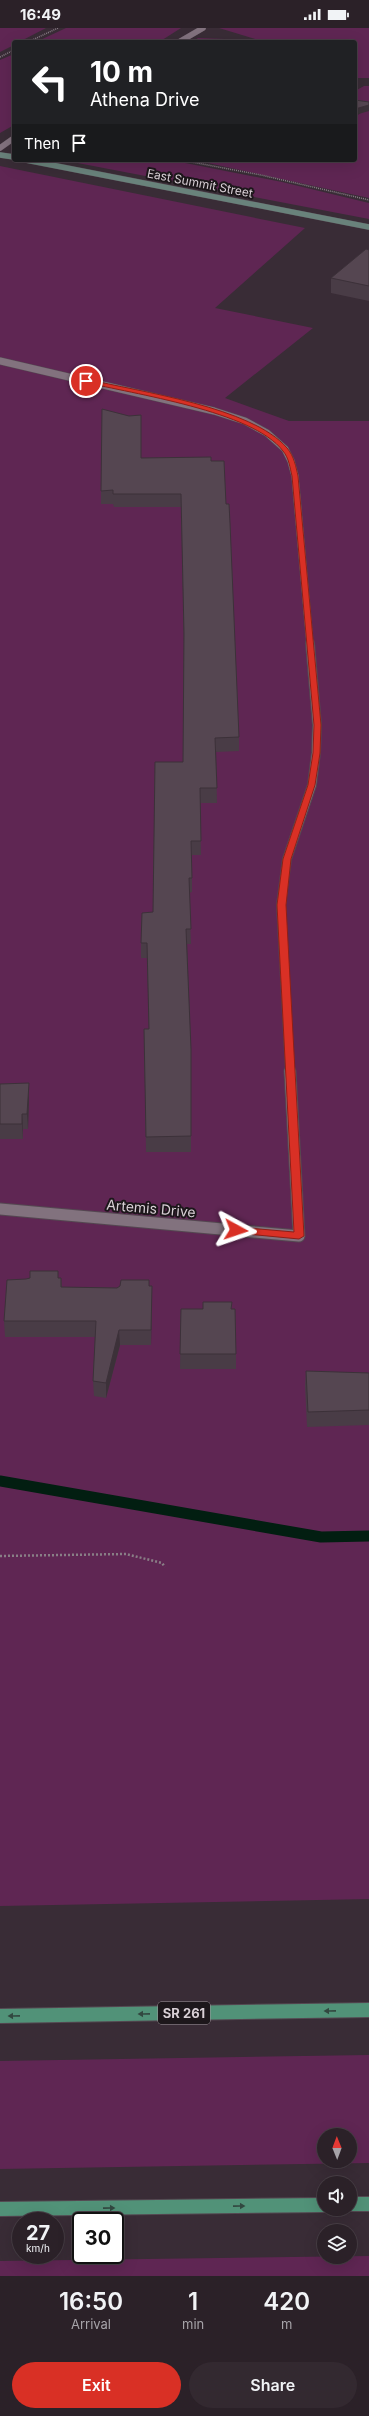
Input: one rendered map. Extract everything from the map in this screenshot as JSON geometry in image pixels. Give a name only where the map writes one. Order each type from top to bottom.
[{"type":"main road","points":[[0,154],[12,157]]},
{"type":"main road","name":"East Summit Street","points":[[36,162],[369,228]]},
{"type":"main road","name":"SR 261","points":[[0,2016],[369,2010]]},
{"type":"main road","points":[[357,2204],[369,2204]]},
{"type":"main road","points":[[0,2209],[317,2205]]},
{"type":"street","points":[[182,40],[203,28]]},
{"type":"street","points":[[0,148],[12,139]]},
{"type":"street","name":"Artemis Drive","points":[[0,1209],[299,1236],[282,905],[287,859],[312,785],[316,753],[317,725],[298,501],[292,461],[285,449],[267,433],[229,415],[1,362]]},
{"type":"path","points":[[32,40],[58,28]]},
{"type":"path","points":[[0,57],[12,51]]},
{"type":"path","points":[[192,162],[260,175],[369,200]]},
{"type":"path","points":[[0,1556],[126,1554],[162,1563],[165,1567]]},
{"type":"shaded area","points":[[0,28],[46,28],[23,40],[12,40],[12,46],[0,52]]},
{"type":"shaded area","points":[[66,28],[181,28],[162,40],[40,40]]},
{"type":"shaded area","points":[[219,28],[369,28],[369,78],[357,78],[357,40],[258,40]]},
{"type":"shaded area","points":[[198,38],[230,40],[195,40]]},
{"type":"shaded area","points":[[12,55],[12,126],[0,133],[0,60]]},
{"type":"shaded area","points":[[364,86],[369,86],[369,198],[203,162],[357,162],[357,116],[366,109],[357,107],[357,90]]},
{"type":"shaded area","points":[[72,162],[180,162],[282,182],[369,203],[369,219]]},
{"type":"shaded area","points":[[0,166],[305,228],[215,308],[313,328],[225,398],[289,421],[369,421],[369,1899],[0,1906]]},
{"type":"shaded area","points":[[369,2055],[369,2163],[357,2163],[357,2128],[317,2128],[317,2164],[0,2169],[0,2061]]},
{"type":"shaded area","points":[[357,2256],[369,2256],[369,2276],[0,2276],[0,2261],[12,2261],[12,2264],[64,2264],[64,2260],[72,2260],[72,2264],[124,2264],[124,2259],[317,2257],[317,2264],[357,2264]]},
{"type":"building","points":[[357,100],[369,102],[369,105],[357,108]]},
{"type":"building","points":[[366,249],[369,250],[369,286],[331,278]]},
{"type":"building","points":[[102,409],[129,416],[141,415],[141,458],[211,457],[211,461],[224,461],[226,504],[229,504],[239,737],[215,738],[217,788],[200,788],[201,841],[191,841],[192,878],[189,878],[191,929],[186,929],[191,1049],[191,1136],[146,1137],[144,1029],[149,1029],[147,943],[141,943],[142,913],[153,912],[155,762],[183,762],[184,634],[181,494],[113,494],[113,490],[101,491]]},
{"type":"building","points":[[29,1083],[27,1114],[22,1114],[22,1124],[0,1124],[0,1084]]},
{"type":"building","points":[[30,1271],[58,1271],[58,1278],[61,1278],[61,1287],[117,1288],[120,1286],[121,1280],[149,1280],[149,1286],[152,1286],[151,1330],[119,1330],[106,1383],[93,1381],[96,1321],[4,1321],[7,1280],[30,1278]]},
{"type":"building","points":[[203,1302],[232,1302],[231,1309],[235,1309],[236,1354],[180,1354],[181,1309],[203,1309]]},
{"type":"building","points":[[306,1371],[369,1373],[369,1410],[308,1412]]},
{"type":"waterway","points":[[0,1481],[321,1537],[369,1536]]},
{"type":"route","points":[[86,381],[214,411],[245,421],[267,433],[285,449],[292,461],[295,476],[317,725],[316,753],[312,785],[287,859],[282,905],[282,948],[299,1236],[236,1230]]}]
